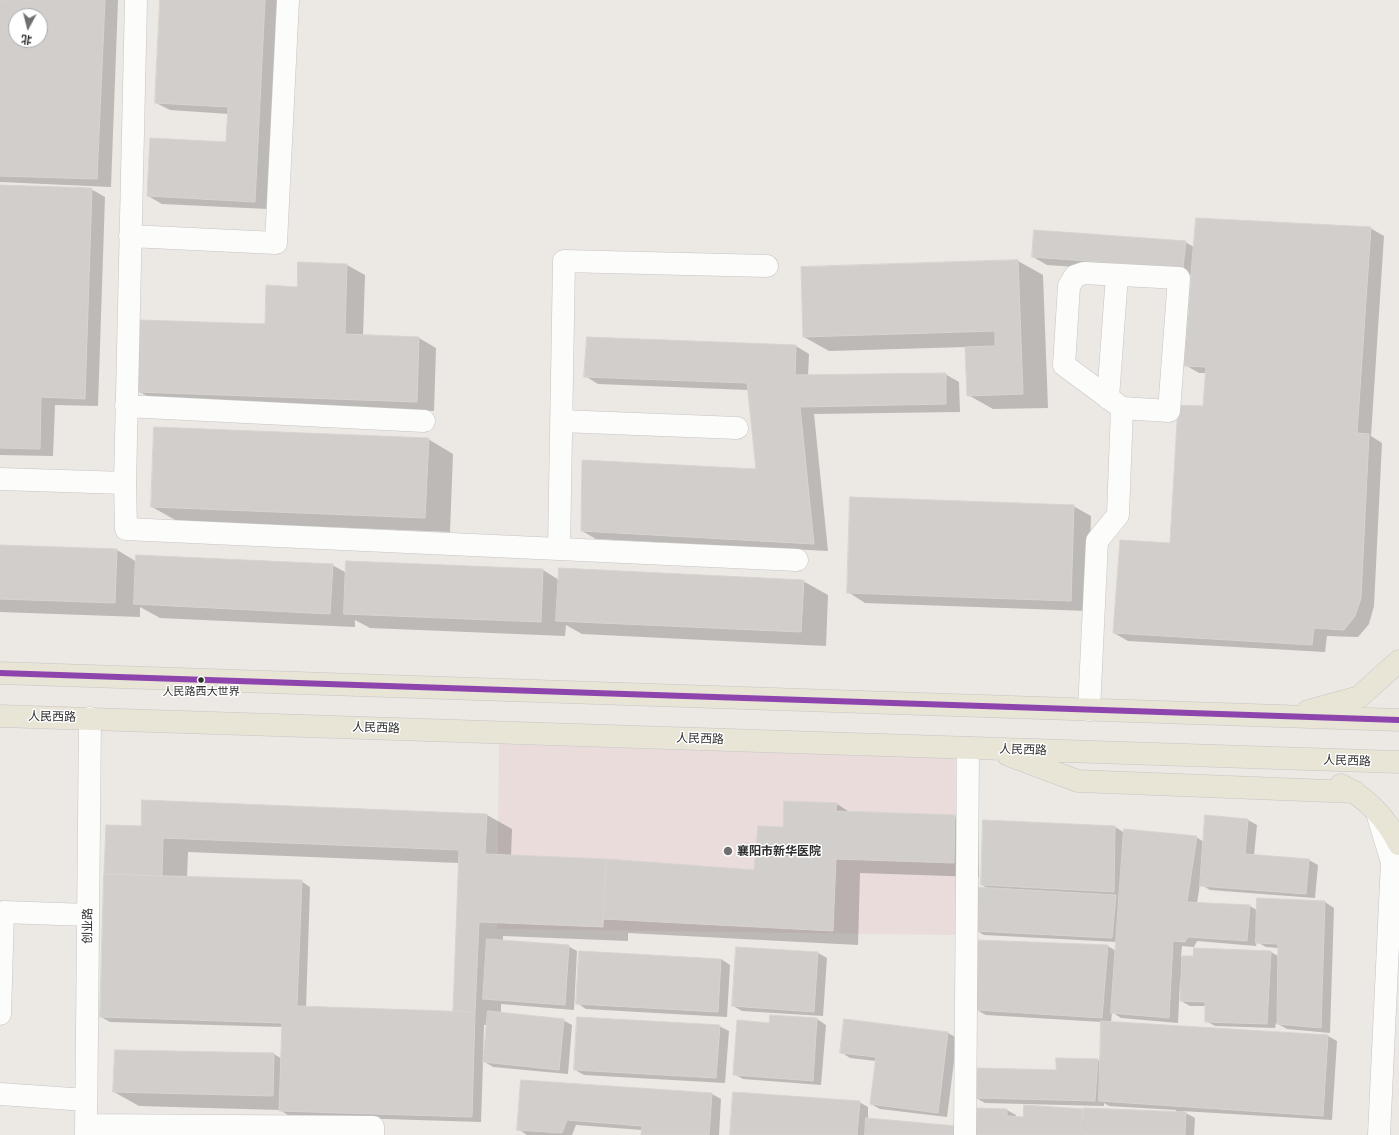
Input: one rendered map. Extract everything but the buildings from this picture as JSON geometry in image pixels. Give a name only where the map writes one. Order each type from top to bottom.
[{"type":"main road","points":[[1287,716],[1359,697],[1399,661]]},
{"type":"main road","points":[[0,673],[1399,720]]},
{"type":"main road","name":"人民西路","points":[[0,716],[1399,762]]},
{"type":"main road","points":[[990,748],[1078,781],[1354,792]]},
{"type":"main road","points":[[1288,758],[1354,792],[1376,809],[1392,830],[1399,844]]},
{"type":"street","points":[[136,0],[126,406],[126,529],[797,560]]},
{"type":"street","points":[[130,236],[276,243],[288,0]]},
{"type":"street","points":[[559,549],[564,261],[767,266]]},
{"type":"street","points":[[1084,273],[1117,275],[1179,278],[1169,411],[1115,403],[1064,365],[1069,286],[1075,276],[1084,273]]},
{"type":"street","points":[[1089,710],[1097,541],[1118,515],[1115,403],[1117,275]]},
{"type":"street","points":[[126,406],[424,421]]},
{"type":"street","points":[[561,421],[738,428]]},
{"type":"street","points":[[0,479],[125,483]]},
{"type":"street","name":"创业路","points":[[86,1130],[90,718]]},
{"type":"street","points":[[964,1135],[968,748]]},
{"type":"street","points":[[1376,809],[1392,862],[1379,1135]]},
{"type":"street","points":[[0,1014],[4,912],[88,915]]},
{"type":"street","points":[[0,1094],[86,1100]]},
{"type":"street","points":[[86,1130],[373,1127],[373,1135]]},
{"type":"shaded area","name":"襄阳市新华医院","points":[[499,744],[955,758],[958,935],[497,929]]},
{"type":"transit line","points":[[0,673],[1399,720]]},
{"type":"place","name":"人民路西大世界","points":[[201,680]]},
{"type":"place","name":"襄阳市新华医院","points":[[728,851]]}]
